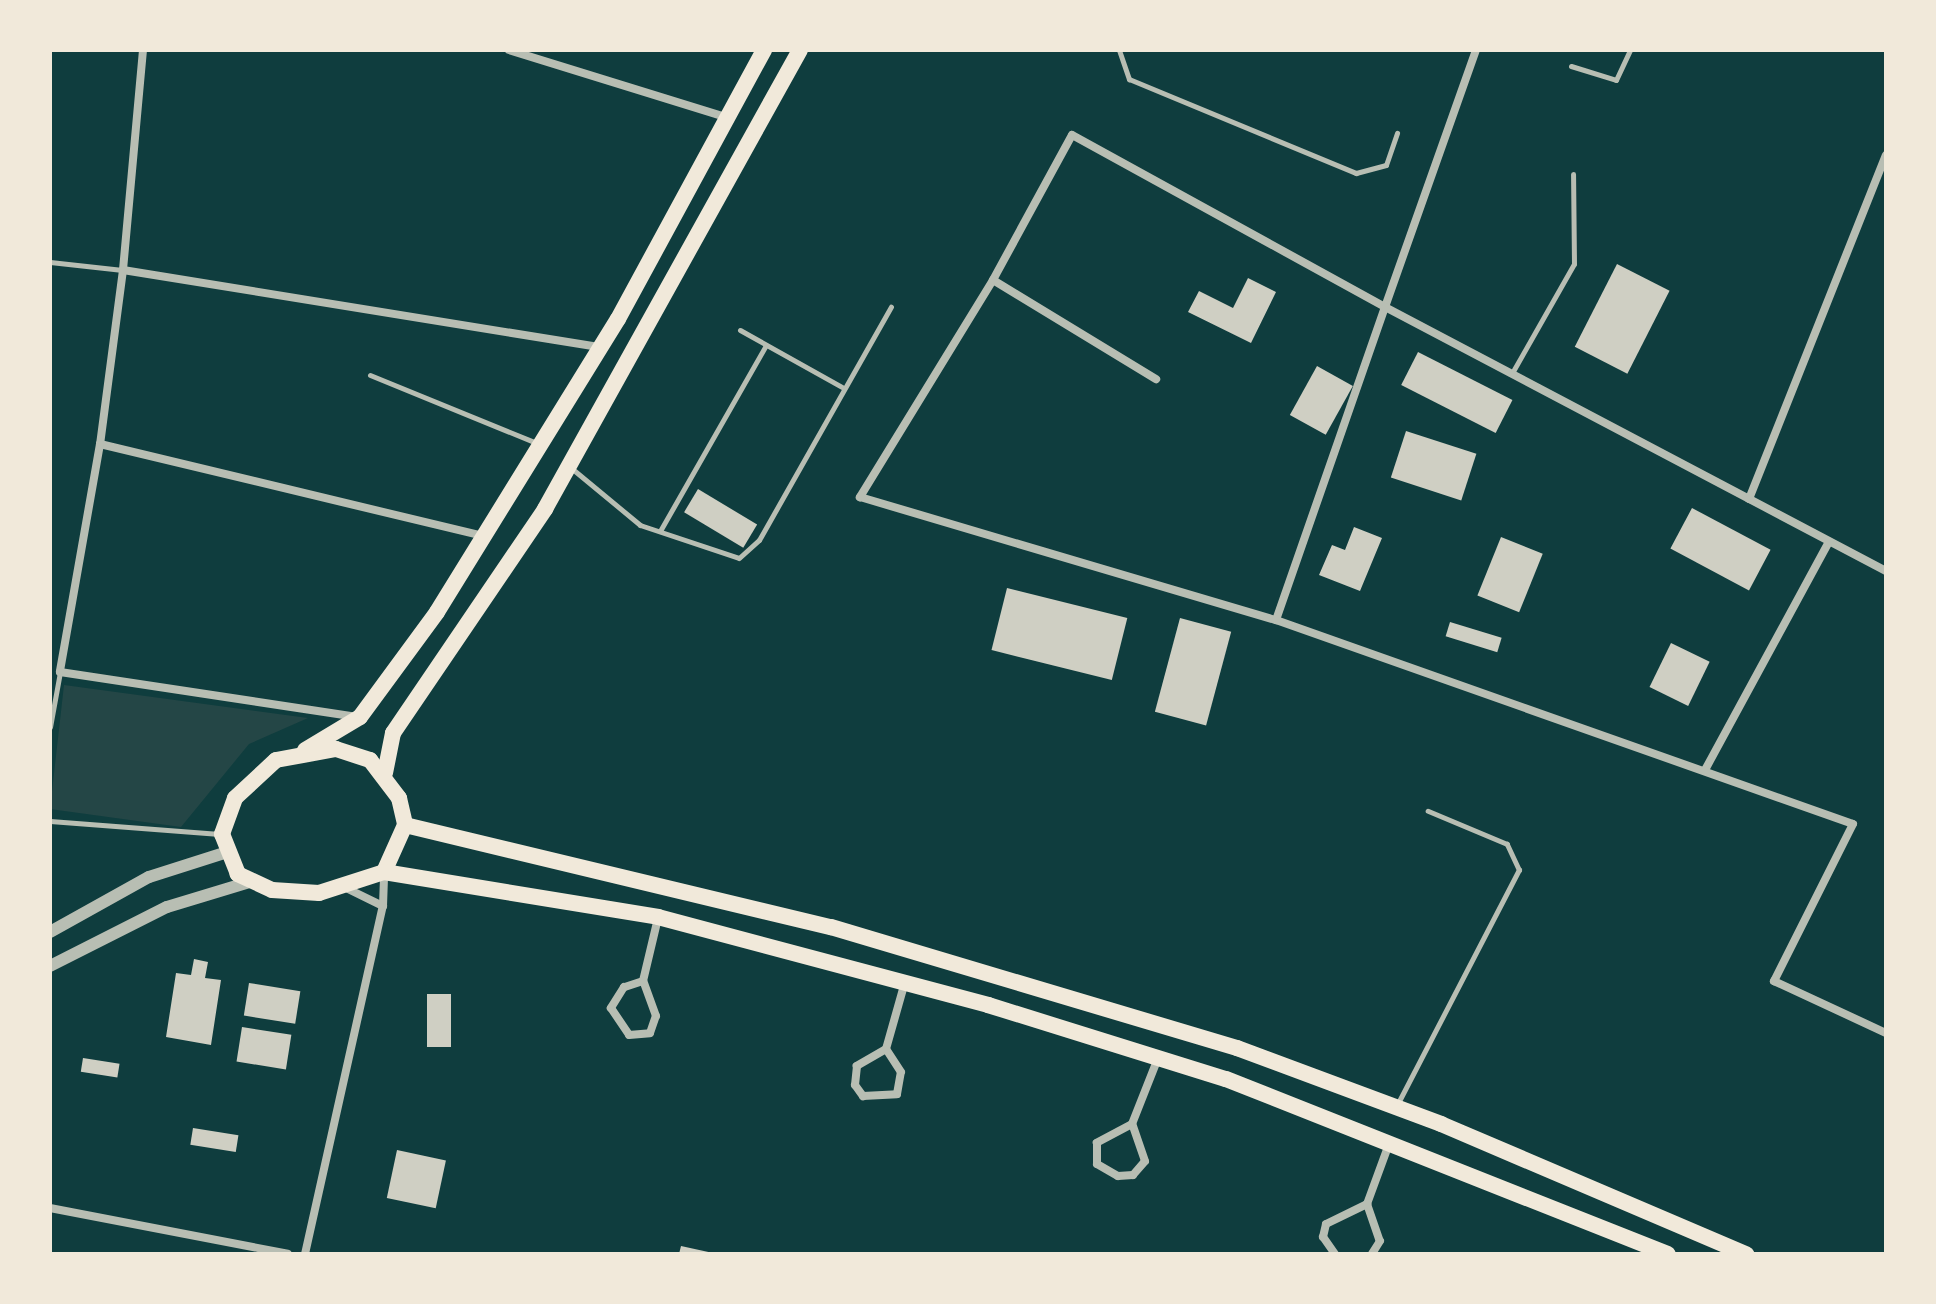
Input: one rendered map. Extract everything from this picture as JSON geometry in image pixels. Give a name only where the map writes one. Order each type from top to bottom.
[{"type":"main road","points":[[764,50],[601,348],[393,679],[360,717],[305,750],[259,771],[228,810],[222,834],[224,853],[250,882],[272,890],[348,889],[384,872],[658,917],[905,981],[1158,1058],[1390,1140],[1668,1254]]},
{"type":"main road","points":[[384,872],[405,825],[385,773],[393,733],[570,466],[800,50]]},
{"type":"main road","points":[[305,750],[336,749],[385,773]]},
{"type":"main road","points":[[405,825],[997,973],[1395,1107],[1746,1254]]},
{"type":"street","points":[[143,50],[123,270],[100,444],[60,672],[360,717]]},
{"type":"street","points":[[509,50],[728,118]]},
{"type":"street","points":[[534,60],[539,50]]},
{"type":"street","points":[[1276,620],[1476,50]]},
{"type":"street","points":[[1886,571],[1385,307],[1072,135],[993,280],[860,497],[1276,620],[1853,824],[1774,981],[1886,1033]]},
{"type":"street","points":[[1749,499],[1886,155]]},
{"type":"street","points":[[123,270],[601,348]]},
{"type":"street","points":[[993,280],[1156,379]]},
{"type":"street","points":[[100,444],[484,536]]},
{"type":"street","points":[[1705,770],[1829,542]]},
{"type":"street","points":[[50,932],[149,877],[224,853]]},
{"type":"street","points":[[305,1254],[383,906],[384,872]]},
{"type":"street","points":[[50,966],[167,907],[250,882]]},
{"type":"street","points":[[348,889],[383,906]]},
{"type":"street","points":[[643,981],[624,987],[611,1008],[629,1035],[650,1033],[656,1016],[643,981],[658,917]]},
{"type":"street","points":[[886,1049],[901,1072],[897,1094],[863,1096],[855,1085],[857,1066],[886,1049],[905,981]]},
{"type":"street","points":[[1132,1124],[1145,1161],[1133,1175],[1118,1176],[1097,1164],[1097,1143],[1132,1124],[1158,1058]]},
{"type":"street","points":[[1372,1254],[1380,1241],[1367,1204],[1390,1140]]},
{"type":"street","points":[[1335,1254],[1323,1237],[1326,1224],[1367,1204]]},
{"type":"street","points":[[50,1208],[288,1254]]},
{"type":"lane","points":[[1119,50],[1129,79],[1356,173],[1386,165],[1397,133]]},
{"type":"lane","points":[[1571,66],[1616,80],[1630,50]]},
{"type":"lane","points":[[1511,374],[1574,264],[1573,174]]},
{"type":"lane","points":[[50,262],[123,270]]},
{"type":"lane","points":[[570,466],[626,517],[732,558],[749,552],[891,307]]},
{"type":"lane","points":[[740,330],[842,387]]},
{"type":"lane","points":[[660,531],[766,345]]},
{"type":"lane","points":[[370,375],[541,445]]},
{"type":"lane","points":[[50,727],[60,672]]},
{"type":"lane","points":[[1395,1107],[1519,870],[1507,844],[1428,811]]},
{"type":"lane","points":[[50,821],[222,834]]},
{"type":"shaded area","points":[[64,685],[308,718],[249,744],[181,827],[50,809]]},
{"type":"building","points":[[1617,264],[1670,291],[1627,374],[1575,347]]},
{"type":"building","points":[[1248,278],[1276,292],[1251,343],[1188,312],[1199,291],[1233,308]]},
{"type":"building","points":[[1418,352],[1512,400],[1496,433],[1401,385]]},
{"type":"building","points":[[1317,366],[1353,386],[1326,435],[1290,415]]},
{"type":"building","points":[[1406,431],[1476,454],[1461,500],[1391,478]]},
{"type":"building","points":[[698,489],[757,525],[743,548],[684,512]]},
{"type":"building","points":[[1692,508],[1771,550],[1749,590],[1670,549]]},
{"type":"building","points":[[1354,527],[1382,538],[1360,591],[1319,575],[1332,545],[1345,550]]},
{"type":"building","points":[[1501,537],[1543,554],[1519,612],[1477,595]]},
{"type":"building","points":[[1007,588],[1127,618],[1112,680],[992,650]]},
{"type":"building","points":[[1180,618],[1231,632],[1206,725],[1155,712]]},
{"type":"building","points":[[1450,622],[1502,638],[1497,652],[1446,636]]},
{"type":"building","points":[[1671,643],[1710,662],[1688,706],[1650,687]]},
{"type":"building","points":[[194,959],[208,962],[205,978],[221,980],[211,1045],[166,1037],[176,973],[191,975]]},
{"type":"building","points":[[249,983],[300,991],[295,1024],[244,1016]]},
{"type":"building","points":[[427,994],[451,994],[451,1047],[427,1047]]},
{"type":"building","points":[[242,1027],[291,1035],[286,1069],[237,1062]]},
{"type":"building","points":[[83,1058],[120,1064],[117,1078],[81,1072]]},
{"type":"building","points":[[193,1128],[238,1135],[236,1152],[190,1145]]},
{"type":"building","points":[[397,1150],[446,1160],[436,1208],[387,1198]]},
{"type":"building","points":[[681,1246],[713,1253],[713,1254],[679,1254]]}]
